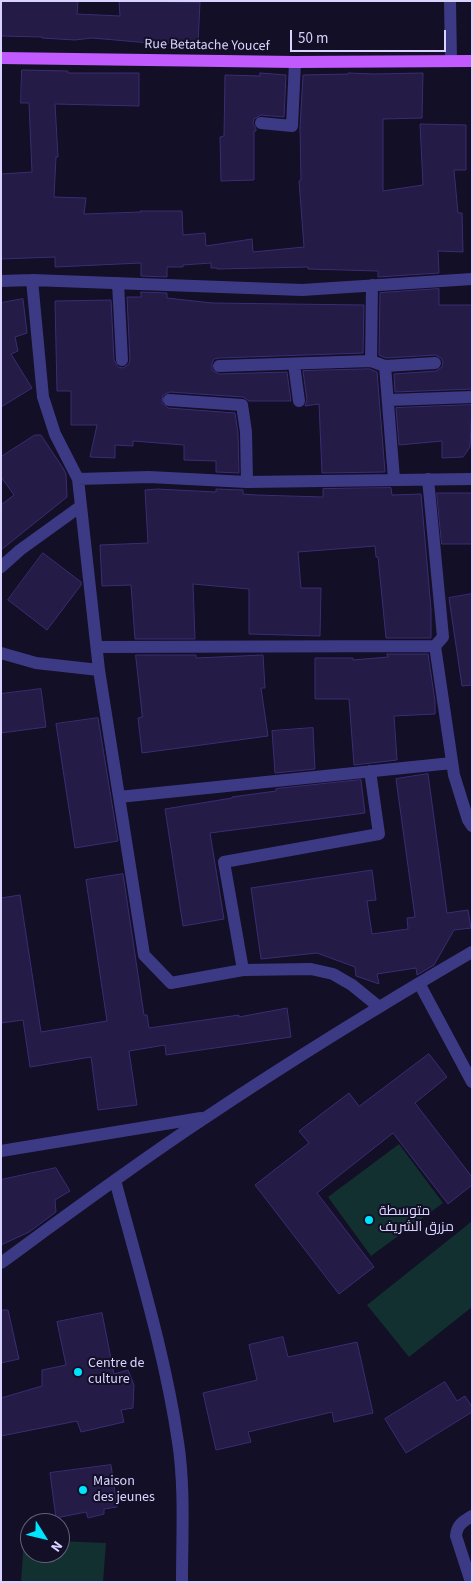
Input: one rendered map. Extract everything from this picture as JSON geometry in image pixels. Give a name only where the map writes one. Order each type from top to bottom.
[{"type":"main road","name":"Rue Betatache Youcef","points":[[1,58],[295,62],[472,61]]},
{"type":"street","points":[[450,1],[451,61]]},
{"type":"street","points":[[261,123],[292,126],[295,62]]},
{"type":"street","points":[[1,282],[32,280],[302,290],[472,279]]},
{"type":"street","points":[[32,280],[43,397],[55,434],[78,479],[99,670],[144,954],[171,984],[244,970],[311,969],[333,974],[352,985],[379,1007]]},
{"type":"street","points":[[118,283],[122,360]]},
{"type":"street","points":[[371,361],[372,285]]},
{"type":"street","points":[[219,366],[371,361],[385,366],[435,363]]},
{"type":"street","points":[[294,364],[299,401]]},
{"type":"street","points":[[385,366],[394,480]]},
{"type":"street","points":[[389,400],[472,397]]},
{"type":"street","points":[[169,400],[242,405],[246,432],[247,482]]},
{"type":"street","points":[[78,479],[149,477],[247,482],[472,479]]},
{"type":"street","points":[[97,647],[435,646],[443,637],[428,479]]},
{"type":"street","points":[[1,567],[20,550],[81,506]]},
{"type":"street","points":[[435,646],[454,775],[468,820],[472,826]]},
{"type":"street","points":[[1,653],[36,663],[99,670]]},
{"type":"street","points":[[119,797],[452,763]]},
{"type":"street","points":[[244,970],[224,862],[379,834],[370,771]]},
{"type":"street","points":[[1,1263],[114,1180],[205,1118],[379,1007],[472,952]]},
{"type":"street","points":[[418,984],[472,1082]]},
{"type":"street","points":[[1,1151],[205,1118]]},
{"type":"street","points":[[114,1180],[155,1330],[178,1443],[181,1490],[182,1582]]},
{"type":"street","points":[[471,1582],[456,1536],[457,1528],[472,1516]]},
{"type":"green space","points":[[399,1144],[443,1203],[371,1256],[328,1197]]},
{"type":"green space","points":[[471,1222],[472,1307],[409,1357],[367,1305]]},
{"type":"green space","points":[[70,1541],[106,1543],[103,1582],[21,1582],[22,1563],[70,1563]]},
{"type":"building","points":[[1,1],[78,1],[77,14],[120,16],[119,1],[200,2],[198,43],[150,43],[92,38],[75,40],[1,36]]},
{"type":"building","points":[[22,70],[68,71],[68,73],[139,73],[139,106],[55,104],[58,157],[56,157],[54,197],[86,198],[84,214],[182,211],[183,235],[205,233],[206,246],[252,239],[253,252],[304,247],[299,181],[301,180],[300,128],[303,75],[423,73],[422,118],[383,119],[383,191],[423,185],[420,124],[466,125],[466,170],[454,170],[458,213],[462,213],[463,252],[438,251],[439,273],[378,277],[378,271],[308,269],[308,267],[217,269],[211,268],[211,263],[167,267],[167,277],[141,276],[141,263],[55,267],[55,257],[1,259],[1,174],[32,172],[29,103],[21,103]]},
{"type":"building","points":[[260,73],[286,75],[284,117],[261,115],[254,119],[253,123],[256,131],[254,131],[254,180],[221,181],[220,137],[224,136],[225,75],[260,76]]},
{"type":"building","points":[[439,289],[439,305],[472,305],[472,389],[395,392],[394,374],[436,371],[442,367],[443,362],[441,358],[435,355],[386,358],[379,355],[380,293]]},
{"type":"building","points":[[141,292],[167,293],[167,298],[212,303],[364,305],[363,353],[214,359],[212,370],[219,374],[287,372],[291,401],[249,401],[243,397],[170,392],[163,395],[162,403],[168,408],[235,413],[238,433],[239,473],[216,472],[216,461],[184,460],[184,445],[133,441],[133,446],[115,445],[115,458],[90,457],[97,425],[71,425],[71,391],[57,391],[55,301],[111,300],[114,360],[118,367],[123,368],[129,364],[130,360],[127,297],[141,297]]},
{"type":"building","points":[[23,299],[27,333],[15,337],[18,351],[11,354],[32,388],[1,407],[1,303]]},
{"type":"building","points":[[370,369],[377,372],[385,472],[322,473],[319,404],[305,406],[307,400],[303,371]]},
{"type":"building","points":[[472,405],[470,447],[463,457],[442,458],[442,441],[399,445],[396,408]]},
{"type":"building","points":[[35,435],[41,435],[63,468],[66,474],[67,497],[1,550],[1,505],[14,495],[1,477],[1,457]]},
{"type":"building","points":[[391,488],[392,495],[421,494],[431,609],[431,638],[386,638],[378,557],[376,557],[375,546],[298,552],[301,588],[321,588],[320,636],[249,634],[249,589],[193,584],[195,639],[135,639],[131,585],[102,586],[100,545],[148,543],[145,490],[216,492],[216,489],[243,490],[243,494],[323,497],[323,489]]},
{"type":"building","points":[[437,493],[472,493],[472,544],[442,544]]},
{"type":"building","points":[[43,553],[81,582],[81,585],[47,630],[8,600]]},
{"type":"building","points":[[472,594],[472,685],[462,686],[449,598]]},
{"type":"building","points":[[387,654],[428,654],[435,701],[435,714],[394,716],[397,760],[354,765],[349,699],[315,699],[315,658],[353,658],[353,660],[388,657]]},
{"type":"building","points":[[136,655],[196,655],[196,658],[263,655],[265,688],[261,688],[268,736],[142,753],[138,718],[142,717]]},
{"type":"building","points":[[41,689],[46,727],[1,733],[1,694]]},
{"type":"building","points":[[98,718],[118,841],[75,848],[56,724]]},
{"type":"building","points":[[313,728],[315,769],[275,773],[272,731]]},
{"type":"building","points":[[428,774],[447,913],[468,910],[471,928],[454,930],[434,965],[417,975],[416,968],[377,974],[379,984],[356,976],[355,967],[317,953],[261,959],[251,888],[372,870],[376,900],[367,901],[372,934],[408,929],[407,918],[415,917],[396,779]]},
{"type":"building","points":[[361,780],[365,813],[210,833],[224,919],[183,926],[165,809],[276,791],[276,789]]},
{"type":"building","points":[[123,874],[144,1015],[147,1015],[149,1028],[239,1015],[239,1017],[287,1008],[291,1037],[166,1055],[165,1045],[129,1051],[137,1105],[98,1110],[91,1057],[30,1067],[23,1020],[1,1023],[1,898],[20,895],[41,1032],[107,1021],[86,880]]},
{"type":"building","points":[[429,1054],[447,1077],[415,1103],[472,1177],[472,1185],[448,1204],[393,1133],[317,1193],[374,1267],[339,1294],[255,1185],[309,1143],[299,1131],[349,1093],[359,1106]]},
{"type":"building","points":[[56,1168],[70,1191],[55,1200],[56,1212],[29,1232],[1,1245],[1,1180]]},
{"type":"building","points":[[1,1310],[8,1310],[19,1359],[1,1363]]},
{"type":"building","name":"Centre de culture","points":[[102,1313],[114,1374],[128,1370],[134,1385],[133,1408],[121,1410],[124,1422],[81,1432],[77,1421],[1,1436],[1,1398],[42,1386],[42,1370],[66,1365],[57,1322]]},
{"type":"building","points":[[283,1337],[288,1357],[357,1342],[373,1413],[334,1422],[332,1412],[248,1432],[251,1442],[216,1450],[203,1393],[257,1380],[249,1345]]},
{"type":"building","points":[[445,1382],[457,1401],[465,1396],[472,1407],[472,1412],[406,1453],[385,1419]]},
{"type":"building","name":"Maison des jeunes","points":[[111,1465],[117,1507],[104,1509],[104,1514],[88,1518],[86,1512],[70,1515],[70,1513],[55,1513],[50,1473]]},
{"type":"place","name":"متوسطة مزرق الشريف","points":[[369,1220]]},
{"type":"place","name":"Centre de culture","points":[[78,1372]]},
{"type":"place","name":"Maison des jeunes","points":[[83,1490]]}]
